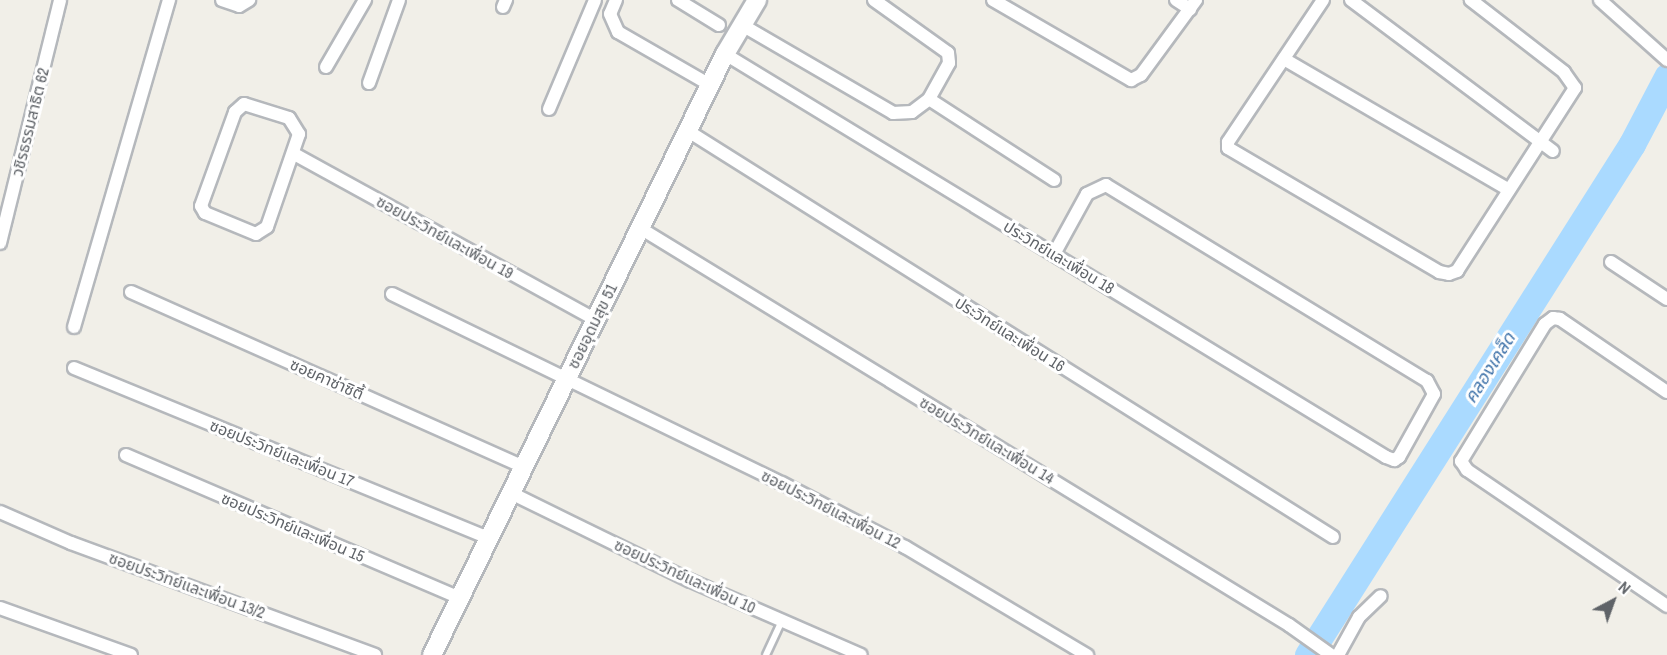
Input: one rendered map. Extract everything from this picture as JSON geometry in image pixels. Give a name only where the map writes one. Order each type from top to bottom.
[{"type":"street","name":"วชิรธรรมสาธิต 62","points":[[0,243],[60,0]]},
{"type":"street","points":[[74,327],[169,0]]},
{"type":"street","points":[[222,0],[239,6],[249,0]]},
{"type":"street","points":[[326,67],[365,0]]},
{"type":"street","points":[[369,83],[399,0]]},
{"type":"street","points":[[549,109],[595,0]]},
{"type":"street","points":[[616,0],[610,14],[618,32],[710,84]]},
{"type":"street","points":[[678,0],[719,25]]},
{"type":"street","name":"ซอยอุดมสุข 51","points":[[432,655],[710,84],[757,0]]},
{"type":"street","points":[[742,25],[893,113],[912,112],[929,99],[949,63],[948,53],[874,0]]},
{"type":"street","points":[[993,0],[1131,80],[1141,75],[1193,4],[1176,0]]},
{"type":"street","points":[[1323,0],[1228,142],[1233,154],[1439,272],[1449,274],[1457,271],[1575,88],[1571,79],[1471,0]]},
{"type":"street","points":[[1351,0],[1553,151]]},
{"type":"street","points":[[1600,0],[1667,60]]},
{"type":"street","name":"ประวิทย์และเพื่อน 18","points":[[725,54],[1054,254],[1394,460],[1400,457],[1434,394],[1432,386],[1133,199],[1106,185],[1098,186],[1087,194],[1054,254]]},
{"type":"street","points":[[1284,59],[1509,190]]},
{"type":"street","points":[[929,99],[1054,180]]},
{"type":"street","points":[[249,104],[293,120],[299,134],[294,154],[267,227],[260,233],[252,234],[202,209],[201,199],[241,105],[249,104]]},
{"type":"street","name":"ประวิทย์และเพื่อน 16","points":[[688,131],[1333,537]]},
{"type":"street","name":"ซอยประวิทย์และเพื่อน 19","points":[[294,154],[596,320]]},
{"type":"street","name":"ซอยประวิทย์และเพื่อน 14","points":[[640,228],[1288,625],[1331,655]]},
{"type":"street","points":[[1611,262],[1667,299]]},
{"type":"street","name":"ซอยคาซ่าซิตี้","points":[[131,292],[524,467]]},
{"type":"street","name":"ซอยประวิทย์และเพื่อน 12","points":[[393,294],[905,547],[1087,655]]},
{"type":"street","points":[[1667,392],[1560,319],[1553,318],[1545,324],[1461,461],[1467,470],[1667,606]]},
{"type":"street","name":"ซอยประวิทย์และเพื่อน 17","points":[[74,368],[489,538]]},
{"type":"street","name":"ซอยประวิทย์และเพื่อน 15","points":[[126,455],[459,598]]},
{"type":"street","name":"ซอยประวิทย์และเพื่อน 10","points":[[511,494],[691,581],[861,655]]},
{"type":"street","name":"ซอยประวิทย์และเพื่อน 13/2","points":[[0,512],[71,543],[375,655]]},
{"type":"street","points":[[1338,655],[1359,617],[1381,596]]},
{"type":"street","points":[[0,608],[131,655]]},
{"type":"lane","points":[[766,655],[782,620]]},
{"type":"waterway","name":"คลองเคล็ด","points":[[1308,655],[1632,144],[1667,77]]}]
